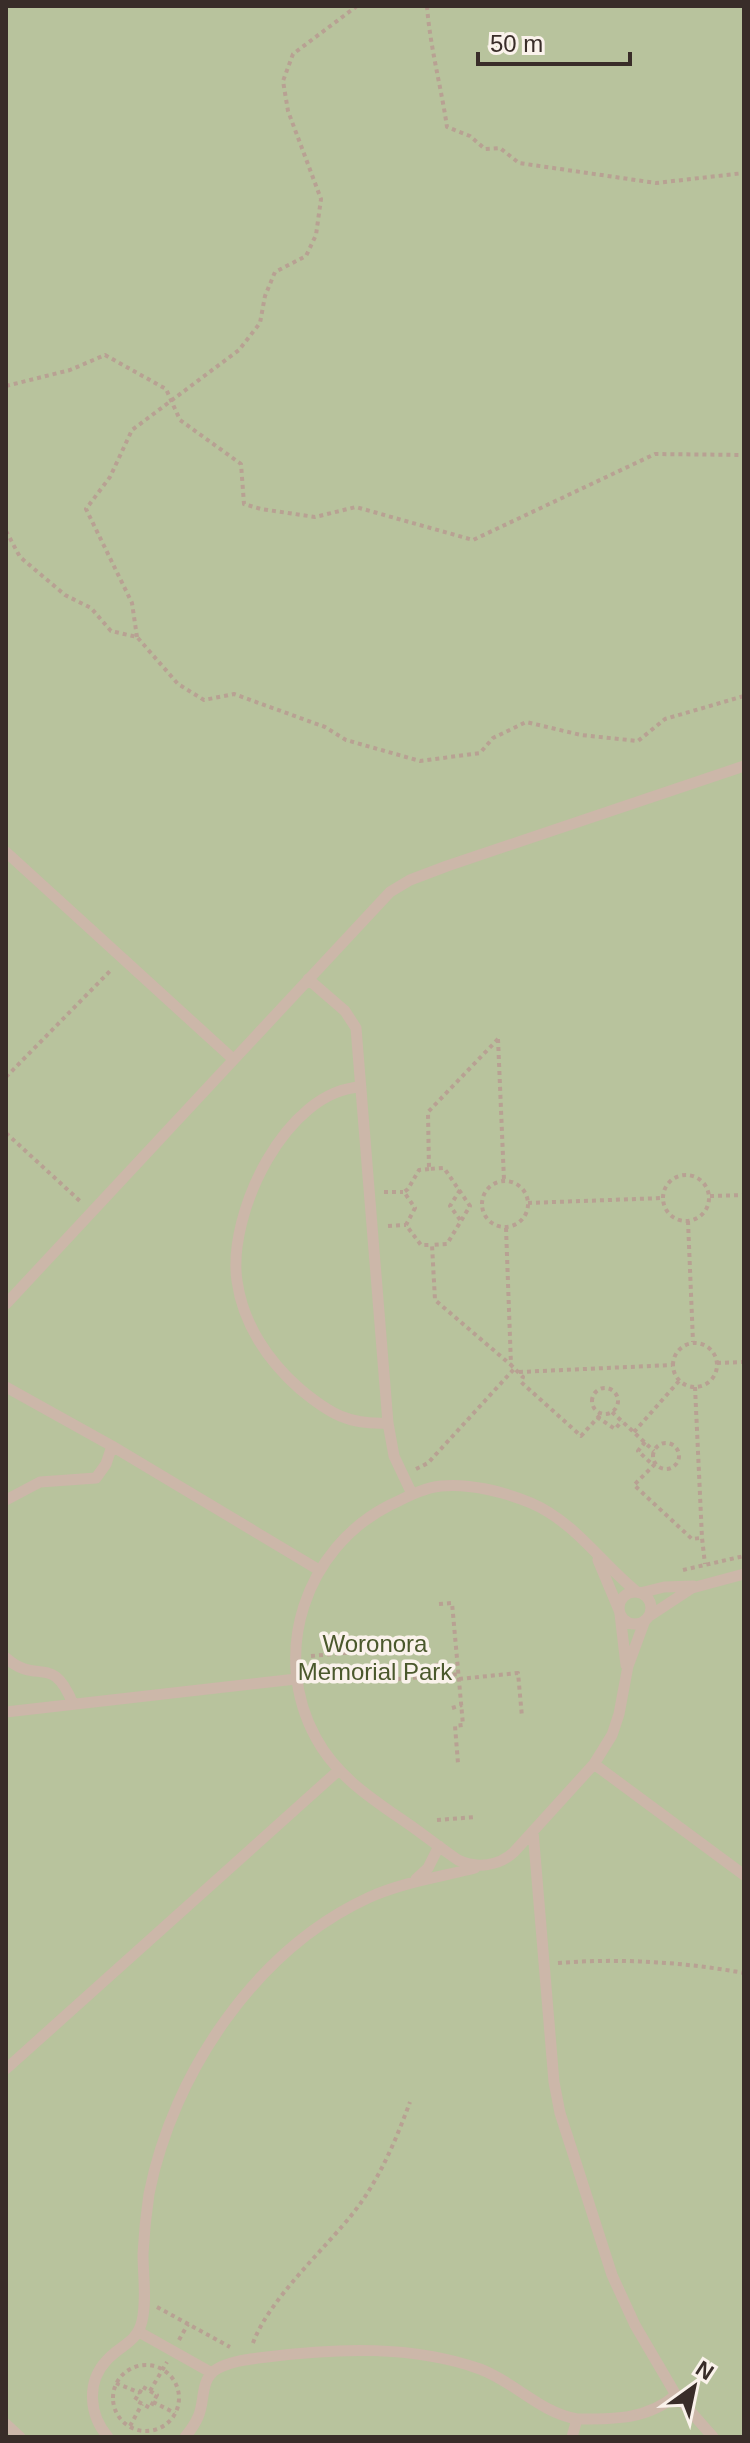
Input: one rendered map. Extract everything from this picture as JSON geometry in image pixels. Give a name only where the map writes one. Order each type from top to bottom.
[{"type":"lane","points":[[6,1304],[380,900],[410,880],[744,766]]},
{"type":"lane","points":[[6,852],[233,1059]]},
{"type":"lane","points":[[308,979],[345,1011],[353,1022],[388,1423],[392,1449],[412,1494]]},
{"type":"lane","points":[[361,1087],[338,1092],[316,1105],[289,1131],[267,1160],[244,1212],[235,1270],[249,1323],[285,1375],[339,1416],[360,1423],[388,1423]]},
{"type":"lane","points":[[6,1387],[112,1446],[319,1570]]},
{"type":"lane","points":[[6,1500],[40,1482],[96,1478],[106,1464],[112,1446]]},
{"type":"lane","points":[[108,2437],[95,2416],[94,2385],[107,2359],[132,2342],[139,2332],[144,2299],[145,2231],[153,2178],[174,2114],[205,2053],[251,1989],[299,1942],[359,1903],[412,1881],[486,1865],[505,1859],[594,1764],[616,1725],[626,1673],[651,1605],[648,1598],[556,1517],[512,1496],[452,1486],[412,1494],[378,1511],[341,1541],[319,1570],[299,1618],[296,1679],[308,1723],[320,1747],[354,1785],[465,1863],[486,1865]]},
{"type":"lane","points":[[592,1548],[620,1612],[633,1624],[698,1585]]},
{"type":"lane","points":[[626,1673],[620,1612],[621,1600],[625,1595],[664,1587],[698,1585],[744,1574]]},
{"type":"lane","points":[[6,1658],[21,1668],[58,1676],[73,1704]]},
{"type":"lane","points":[[6,1712],[296,1679]]},
{"type":"lane","points":[[594,1764],[744,1875]]},
{"type":"lane","points":[[6,2069],[339,1770]]},
{"type":"lane","points":[[533,1831],[557,2099],[602,2249],[635,2325],[676,2395],[713,2437]]},
{"type":"lane","points":[[412,1881],[428,1868],[439,1846]]},
{"type":"lane","points":[[139,2332],[212,2373]]},
{"type":"lane","points":[[185,2437],[198,2417],[212,2373],[251,2359],[302,2352],[351,2350],[451,2361],[492,2374],[545,2409],[577,2419],[634,2416],[655,2409],[676,2395]]},
{"type":"lane","points":[[572,2437],[577,2419]]},
{"type":"lane","points":[[6,2424],[20,2437]]},
{"type":"path","points":[[357,6],[293,54],[283,81],[288,111],[321,199],[316,235],[306,256],[275,272],[265,296],[260,323],[239,350],[132,430],[110,477],[86,509],[132,603],[137,637],[178,684],[204,700],[234,694],[325,727],[346,740],[420,761],[480,753],[493,738],[526,722],[581,735],[638,741],[665,719],[744,696]]},
{"type":"path","points":[[427,6],[430,42],[441,81],[447,127],[470,136],[485,149],[502,148],[519,163],[656,183],[744,173]]},
{"type":"path","points":[[6,386],[70,370],[105,355],[166,389],[180,420],[241,464],[244,504],[315,517],[356,507],[473,540],[655,454],[744,455]]},
{"type":"path","points":[[6,531],[20,557],[65,595],[91,608],[111,631],[137,637]]},
{"type":"path","points":[[6,1077],[123,959]]},
{"type":"path","points":[[429,1169],[428,1112],[498,1039],[504,1181]]},
{"type":"path","points":[[6,1133],[91,1212]]},
{"type":"path","points":[[444,1168],[470,1206],[447,1244],[421,1245],[406,1225],[415,1208],[404,1192],[419,1170],[444,1168]]},
{"type":"path","points":[[683,1174],[698,1177],[710,1196],[706,1211],[688,1221],[671,1215],[663,1198],[665,1186],[683,1174]]},
{"type":"path","points":[[504,1181],[519,1186],[528,1203],[523,1220],[506,1228],[488,1221],[481,1206],[490,1186],[504,1181]]},
{"type":"path","points":[[460,1190],[450,1206],[461,1221]]},
{"type":"path","points":[[710,1196],[744,1195]]},
{"type":"path","points":[[528,1203],[663,1198]]},
{"type":"path","points":[[470,1206],[481,1206]]},
{"type":"path","points":[[688,1221],[693,1343]]},
{"type":"path","points":[[403,1475],[428,1463],[514,1369],[506,1228]]},
{"type":"path","points":[[432,1245],[435,1300],[523,1377],[521,1382],[581,1436],[599,1415],[612,1412],[617,1406],[618,1399],[611,1390],[604,1388],[597,1391],[593,1398],[595,1409],[599,1415],[615,1429],[622,1421]]},
{"type":"path","points":[[693,1343],[703,1344],[711,1350],[717,1363],[711,1380],[695,1387],[679,1381],[672,1365],[677,1351],[693,1343]]},
{"type":"path","points":[[717,1363],[744,1362]]},
{"type":"path","points":[[514,1369],[672,1365]]},
{"type":"path","points":[[634,1432],[679,1381]]},
{"type":"path","points":[[695,1387],[705,1564]]},
{"type":"path","points":[[612,1412],[654,1451]]},
{"type":"path","points":[[645,1442],[638,1451],[654,1464],[670,1469],[678,1461],[679,1453],[674,1446],[667,1443],[659,1445],[654,1451],[654,1464],[634,1485],[692,1539],[702,1538]]},
{"type":"path","points":[[439,1604],[452,1603],[463,1725],[455,1726],[458,1763]]},
{"type":"path","points":[[296,1656],[376,1650]]},
{"type":"path","points":[[436,1663],[438,1676]]},
{"type":"path","points":[[384,1668],[385,1680],[438,1676],[503,1678],[518,1673],[522,1717]]},
{"type":"path","points":[[452,1708],[462,1705]]},
{"type":"path","points":[[437,1820],[476,1817]]},
{"type":"path","points":[[544,1965],[656,1962],[744,1973]]},
{"type":"path","points":[[144,2299],[251,2359],[252,2344],[262,2325],[370,2188],[410,2102]]},
{"type":"path","points":[[152,2365],[163,2369],[177,2389],[175,2413],[164,2425],[155,2429],[140,2430],[130,2426],[120,2418],[114,2407],[116,2383],[127,2370],[136,2366],[152,2365]]},
{"type":"path","points":[[150,2391],[163,2369]]},
{"type":"path","points":[[116,2383],[140,2393]]},
{"type":"path","points":[[143,2387],[157,2395],[150,2408],[135,2400],[140,2393],[143,2387]]},
{"type":"path","points":[[153,2402],[175,2413]]},
{"type":"path","points":[[130,2426],[142,2404]]},
{"type":"green space","name":"Woronora Memorial Park","points":[[6,6],[744,6],[744,2437],[6,2437]]}]
